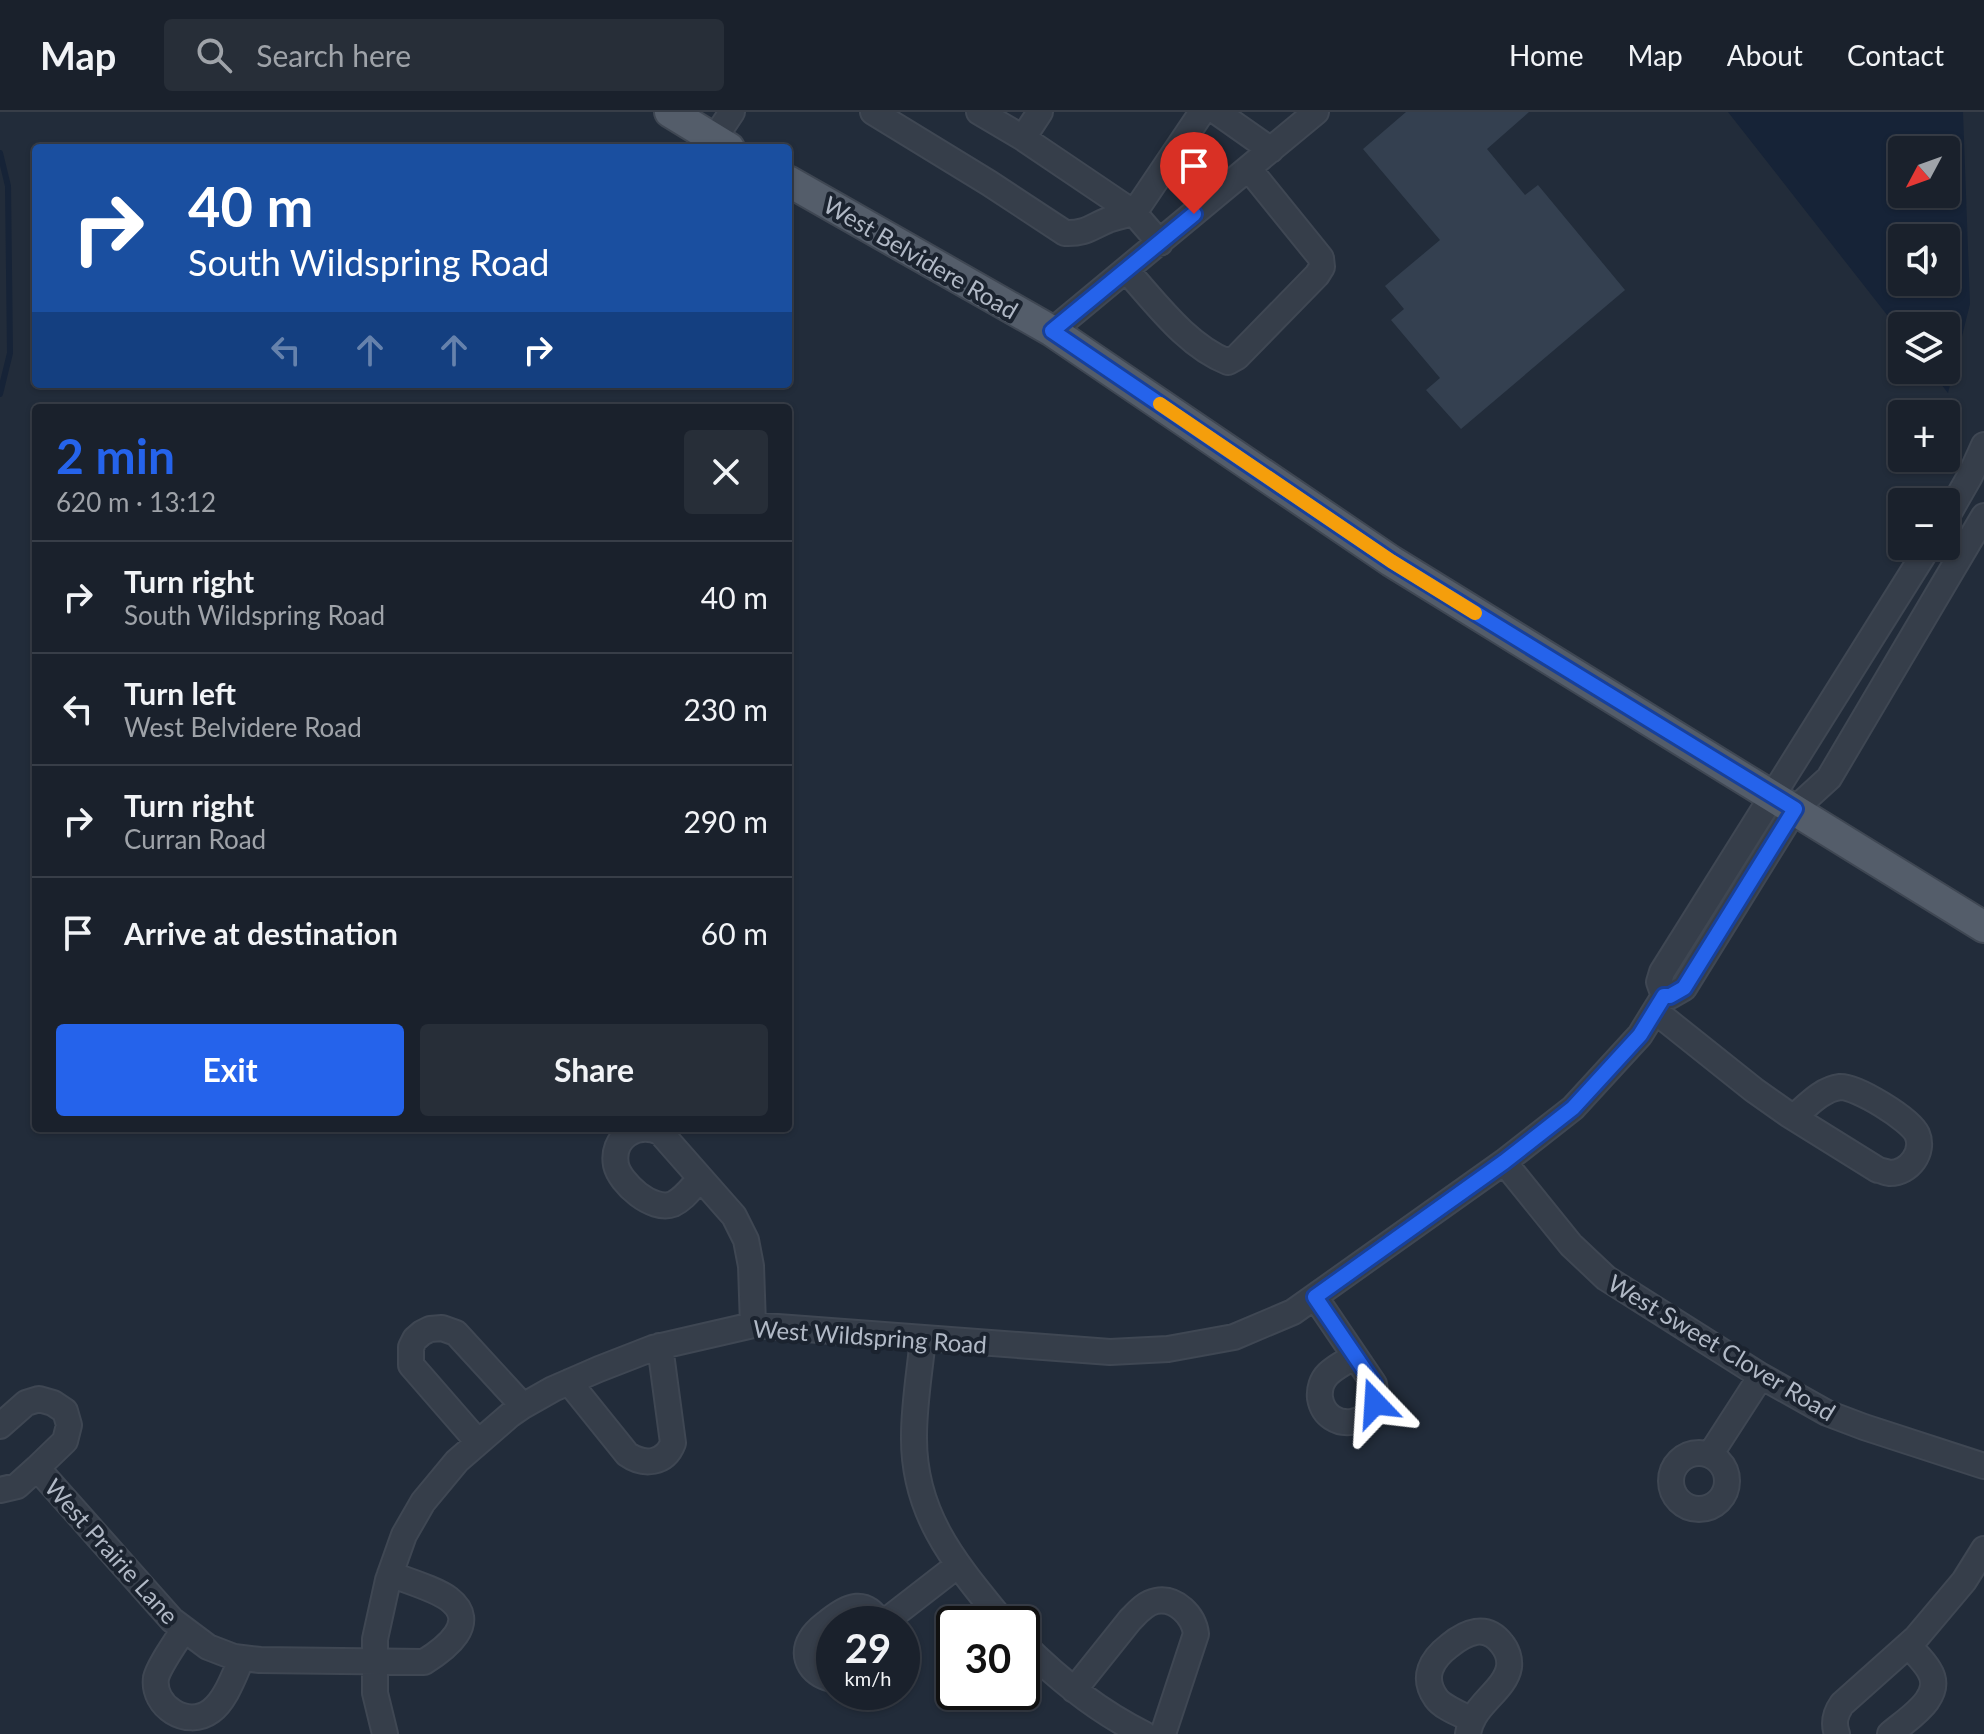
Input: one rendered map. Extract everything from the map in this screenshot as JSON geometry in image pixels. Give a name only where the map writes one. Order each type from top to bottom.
[{"type":"main road","points":[[670,112],[722,144]]},
{"type":"main road","name":"West Belvidere Road","points":[[792,183],[1052,331],[1391,561],[1984,927]]},
{"type":"street","points":[[722,144],[732,112]]},
{"type":"street","points":[[873,112],[1065,233],[1078,234],[1113,218],[1134,213],[1202,112]]},
{"type":"street","points":[[979,112],[1134,213],[1160,243]]},
{"type":"street","points":[[1023,138],[1040,112]]},
{"type":"street","points":[[1217,112],[1271,150]]},
{"type":"street","points":[[1052,331],[1316,112]]},
{"type":"street","points":[[1127,271],[1185,333],[1217,358],[1228,362],[1237,357],[1322,267],[1321,258],[1249,169]]},
{"type":"street","points":[[1960,493],[1984,445]]},
{"type":"street","points":[[1783,802],[1829,778],[1981,520],[1960,516]]},
{"type":"street","name":"West Wildspring Road","points":[[385,1734],[375,1693],[378,1620],[404,1535],[423,1502],[450,1468],[478,1442],[523,1406],[569,1382],[660,1346],[753,1325],[1110,1352],[1168,1349],[1234,1337],[1293,1312],[1504,1162],[1573,1108],[1640,1035],[1660,1004],[1684,988],[1783,802],[1921,560]]},
{"type":"street","points":[[1660,1004],[1721,1066],[1794,1117],[1878,1170],[1889,1173],[1902,1171],[1912,1163],[1920,1144],[1909,1123],[1856,1090],[1843,1087],[1830,1089],[1794,1117]]},
{"type":"street","name":"West Sweet Clover Road","points":[[1504,1162],[1571,1245],[1606,1278],[1761,1376],[1827,1413],[1984,1466]]},
{"type":"street","points":[[700,1179],[734,1216],[746,1240],[751,1266],[753,1325]]},
{"type":"street","points":[[1315,1297],[1354,1356]]},
{"type":"street","points":[[478,1442],[412,1368],[410,1351],[415,1339],[422,1333],[442,1328],[456,1333],[523,1406]]},
{"type":"street","points":[[923,1338],[914,1434],[915,1464],[924,1502],[936,1532],[991,1606]]},
{"type":"street","points":[[569,1382],[627,1454],[640,1461],[657,1460],[669,1452],[673,1443],[660,1346]]},
{"type":"street","points":[[1710,1455],[1761,1376]]},
{"type":"street","name":"West Prairie Lane","points":[[0,1426],[26,1403],[39,1399],[65,1411],[69,1425],[65,1441],[37,1468],[17,1486],[0,1490]]},
{"type":"street","name":"West Prairie Lane","points":[[37,1468],[172,1620],[208,1647],[234,1657],[424,1662],[452,1642],[460,1626],[460,1615],[447,1598],[390,1574]]},
{"type":"street","points":[[1837,1734],[1835,1718],[1842,1704],[1908,1645],[1964,1581],[1984,1549]]},
{"type":"street","points":[[905,1606],[958,1565]]},
{"type":"street","points":[[1074,1690],[1140,1610],[1157,1601],[1173,1603],[1190,1616],[1196,1638],[1163,1734]]},
{"type":"street","points":[[184,1629],[156,1678],[159,1696],[171,1711],[185,1718],[200,1717],[213,1710],[225,1694],[242,1658]]},
{"type":"street","points":[[816,1632],[807,1649],[807,1658],[816,1671]]},
{"type":"street","points":[[1890,1734],[1920,1709],[1932,1694],[1934,1685],[1929,1668],[1908,1645]]},
{"type":"street","points":[[1040,1661],[1055,1676],[1132,1732]]},
{"type":"water","points":[[1728,112],[1963,112],[1970,304],[1960,344],[1960,312],[1888,312],[1888,316]]},
{"type":"water","points":[[1941,384],[1950,384],[1948,393]]},
{"type":"building","points":[[1406,112],[1529,112],[1487,149],[1525,195],[1538,185],[1625,290],[1461,429],[1426,390],[1440,378],[1391,320],[1404,309],[1385,286],[1440,240],[1363,149]]},
{"type":"waterway","points":[[0,153],[8,186],[10,353],[0,394]]},
{"type":"slow traffic","points":[[1160,404],[1391,561],[1475,613]]},
{"type":"route","points":[[1194,214],[1052,331],[1391,561],[1795,809],[1684,988],[1678,993],[1664,996],[1640,1035],[1573,1108],[1504,1162],[1315,1297],[1374,1384],[1375,1403]]}]
